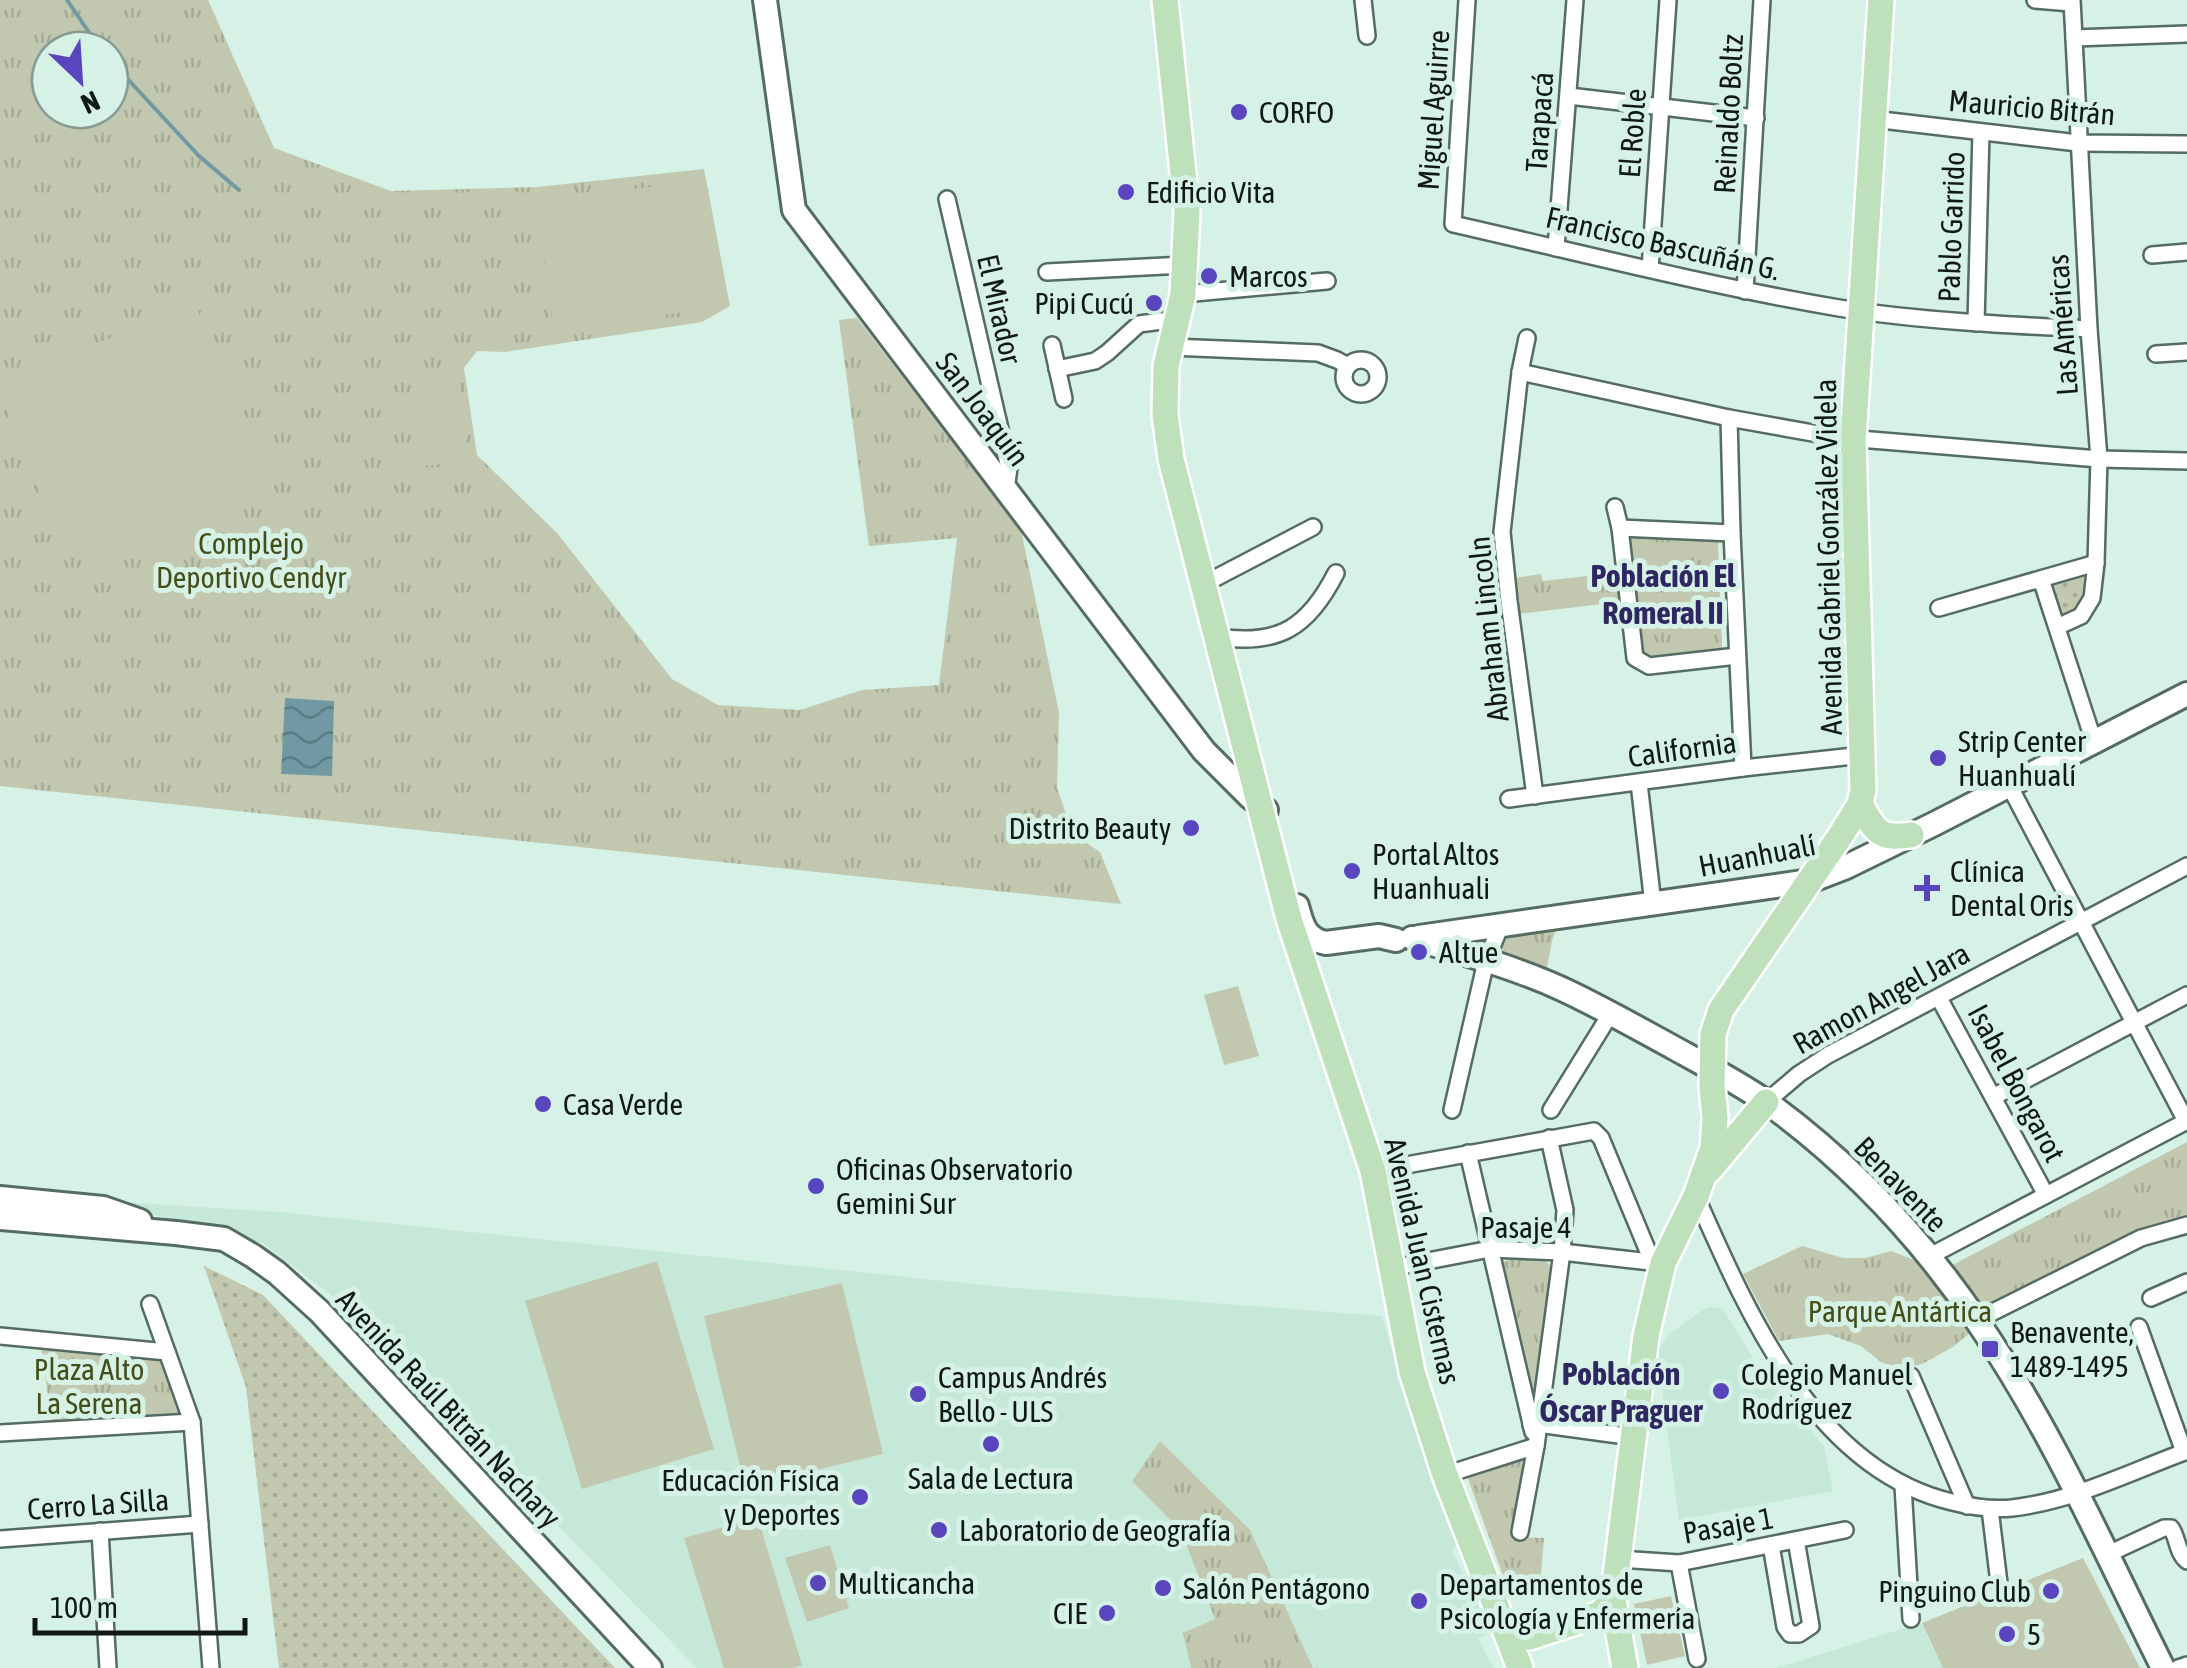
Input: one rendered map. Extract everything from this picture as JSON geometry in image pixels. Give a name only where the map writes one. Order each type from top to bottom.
[{"type":"main road","name":"San Joaquín","points":[[765,0],[794,210],[1204,751],[1261,805]]},
{"type":"main road","name":"Avenida Juan Cisternas","points":[[1164,0],[1187,212],[1180,306],[1166,366],[1171,459],[1289,920],[1302,941],[1373,1171],[1412,1372],[1445,1474],[1519,1666]]},
{"type":"main road","name":"Avenida Gabriel González Videla","points":[[1699,1187],[1712,1148],[1713,1034],[1721,1010],[1860,804],[1863,755],[1852,440],[1882,0]]},
{"type":"main road","name":"Huanhualí","points":[[1302,941],[1404,939],[1810,881],[2010,787],[2187,694]]},
{"type":"main road","points":[[1860,804],[1878,832],[1890,838],[1911,835]]},
{"type":"main road","name":"Benavente","points":[[1404,939],[1486,961],[1560,988],[1610,1013],[1766,1102],[1842,1164],[1930,1256],[1977,1320],[2076,1493],[2162,1668]]},
{"type":"main road","points":[[1625,1668],[1613,1600],[1658,1262],[1699,1187],[1766,1102]]},
{"type":"main road","name":"Avenida Raúl Bitrán Nachary","points":[[0,1198],[103,1208],[176,1233]]},
{"type":"main road","name":"Avenida Raúl Bitrán Nachary","points":[[0,1218],[224,1240],[253,1256],[320,1312],[650,1668]]},
{"type":"main road","points":[[1506,1629],[1529,1637],[1600,1614],[1613,1600]]},
{"type":"main road","points":[[1519,1666],[1532,1646],[1600,1626],[1619,1641]]},
{"type":"street","points":[[1363,0],[1367,36]]},
{"type":"street","name":"Miguel Aguirre","points":[[1453,224],[1467,0]]},
{"type":"street","name":"Tarapacá","points":[[1556,248],[1575,0]]},
{"type":"street","name":"El Roble","points":[[1650,269],[1668,0]]},
{"type":"street","name":"Reinaldo Boltz","points":[[1745,291],[1762,0]]},
{"type":"street","points":[[2034,0],[2072,1]]},
{"type":"street","name":"Las Américas","points":[[2057,627],[2082,616],[2092,598],[2099,459],[2072,1]]},
{"type":"street","points":[[2074,38],[2187,34]]},
{"type":"street","points":[[1568,96],[1756,118]]},
{"type":"street","name":"Mauricio Bitrán","points":[[1873,119],[2078,143],[2187,144]]},
{"type":"street","name":"Pablo Garrido","points":[[1976,323],[1981,132]]},
{"type":"street","name":"El Mirador","points":[[947,199],[1009,468],[1006,490]]},
{"type":"street","name":"Francisco Bascuñán G.","points":[[1453,224],[1745,291],[1976,323],[2089,330]]},
{"type":"street","points":[[2152,254],[2187,252]]},
{"type":"street","points":[[1047,272],[1184,264]]},
{"type":"street","points":[[1057,369],[1095,361],[1139,324],[1180,306],[1326,280]]},
{"type":"street","name":"Abraham Lincoln","points":[[1527,338],[1502,532],[1535,796]]},
{"type":"street","points":[[1052,344],[1064,399]]},
{"type":"street","points":[[1171,347],[1318,353],[1348,366]]},
{"type":"street","points":[[2156,354],[2187,352]]},
{"type":"street","points":[[1520,372],[1729,418],[1852,440],[2099,459],[2187,461]]},
{"type":"street","points":[[1729,418],[1743,768]]},
{"type":"street","points":[[1614,507],[1620,528],[1635,658],[1649,666],[1737,656]]},
{"type":"street","points":[[1204,584],[1313,527]]},
{"type":"street","points":[[1620,528],[1732,533]]},
{"type":"street","points":[[1939,608],[2096,563]]},
{"type":"street","points":[[1218,637],[1242,640],[1284,633],[1302,620],[1328,590],[1336,574]]},
{"type":"street","points":[[2041,580],[2094,742]]},
{"type":"street","name":"California","points":[[1509,799],[1863,755]]},
{"type":"street","points":[[1639,783],[1653,904]]},
{"type":"street","points":[[1930,1256],[2187,1121],[2010,787]]},
{"type":"street","name":"Ramon Angel Jara","points":[[1766,1102],[1812,1064],[2187,866]]},
{"type":"street","points":[[1452,1110],[1486,961],[1501,925]]},
{"type":"street","points":[[1993,1097],[2187,995]]},
{"type":"street","name":"Isabel Bongarot","points":[[1939,998],[2046,1195]]},
{"type":"street","points":[[1551,1110],[1610,1013]]},
{"type":"street","points":[[1373,1171],[1594,1131],[1658,1262]]},
{"type":"street","points":[[1534,1424],[1562,1252],[1565,1210],[1549,1138]]},
{"type":"street","points":[[1468,1153],[1534,1424],[1536,1446],[1520,1532]]},
{"type":"street","points":[[1699,1187],[1731,1275],[1794,1384],[1840,1438],[1876,1468],[1903,1486],[1938,1499],[1990,1509],[2044,1502],[2186,1452],[2140,1327]]},
{"type":"street","points":[[1977,1320],[2142,1238],[2186,1228]]},
{"type":"street","name":"Pasaje 4","points":[[1391,1268],[1490,1249],[1658,1262]]},
{"type":"street","points":[[2152,1298],[2187,1282]]},
{"type":"street","points":[[150,1304],[192,1422],[212,1668]]},
{"type":"street","points":[[0,1336],[167,1352]]},
{"type":"street","points":[[1912,1376],[1967,1506]]},
{"type":"street","points":[[0,1432],[192,1422]]},
{"type":"street","points":[[1534,1424],[1633,1437]]},
{"type":"street","points":[[1445,1474],[1536,1446]]},
{"type":"street","points":[[1903,1486],[1911,1619]]},
{"type":"street","points":[[1990,1509],[1999,1583]]},
{"type":"street","name":"Cerro La Silla","points":[[0,1538],[200,1524]]},
{"type":"street","points":[[2106,1555],[2170,1528],[2187,1561]]},
{"type":"street","name":"Pasaje 1","points":[[1619,1560],[1679,1563],[1845,1530]]},
{"type":"street","points":[[100,1531],[108,1668]]},
{"type":"street","points":[[1771,1545],[1785,1627],[1790,1634],[1799,1634],[1811,1626],[1796,1540]]},
{"type":"street","points":[[1679,1563],[1696,1658]]},
{"type":"street","points":[[2178,1668],[2187,1665]]},
{"type":"shaded area","name":"Campus Andrés Bello - ULS","points":[[101,1201],[279,1212],[1003,1287],[1382,1316],[1434,1486],[1456,1544],[1453,1553],[1490,1632],[1478,1638],[1493,1668],[697,1668],[340,1302],[263,1243]]},
{"type":"shaded area","name":"Colegio Manuel Rodríguez","points":[[1712,1307],[1726,1314],[1758,1366],[1824,1447],[1833,1491],[1679,1520],[1659,1349],[1669,1334]]},
{"type":"shaded area","points":[[1921,1623],[1943,1668],[1776,1668]]},
{"type":"green space","name":"Complejo Deportivo Cendyr","points":[[0,0],[208,0],[274,148],[391,191],[538,187],[704,169],[730,306],[702,322],[505,352],[477,351],[464,368],[477,455],[557,533],[672,679],[718,705],[800,710],[862,690],[939,685],[957,538],[869,546],[839,320],[857,318],[1021,530],[1059,713],[1057,788],[1073,834],[1100,852],[1121,904],[0,786]]},
{"type":"green space","points":[[706,179],[724,306],[554,331],[537,203]]},
{"type":"green space","points":[[194,302],[276,492],[164,550],[130,559],[107,554],[85,544],[51,507],[26,458],[1,384]]},
{"type":"green space","points":[[456,373],[467,460],[425,466],[415,378]]},
{"type":"green space","points":[[1640,534],[1718,542],[1722,650],[1645,656],[1630,541]]},
{"type":"green space","points":[[2086,570],[2079,612],[2060,619],[2051,580]]},
{"type":"green space","points":[[1615,573],[1619,602],[1518,614],[1515,578],[1541,574],[1543,581]]},
{"type":"green space","points":[[1557,927],[1547,967],[1573,984],[1494,956],[1508,932]]},
{"type":"green space","points":[[1238,986],[1259,1056],[1224,1065],[1204,995]]},
{"type":"green space","points":[[2187,1142],[2187,1218],[2108,1246],[1982,1309],[1947,1268]]},
{"type":"green space","name":"Parque Antártica","points":[[1802,1246],[1843,1258],[1865,1258],[1891,1251],[1934,1268],[1977,1327],[1953,1347],[1922,1364],[1900,1369],[1881,1362],[1861,1346],[1828,1334],[1779,1341],[1743,1274]]},
{"type":"green space","points":[[1513,1257],[1540,1258],[1552,1268],[1534,1406],[1502,1267]]},
{"type":"green space","points":[[657,1261],[714,1449],[582,1489],[525,1301]]},
{"type":"green space","points":[[204,1266],[263,1295],[615,1668],[279,1668],[246,1387]]},
{"type":"green space","points":[[842,1283],[883,1454],[745,1487],[704,1316]]},
{"type":"green space","name":"Plaza Alto La Serena","points":[[40,1340],[167,1352],[192,1422],[53,1430]]},
{"type":"green space","points":[[1160,1441],[1250,1530],[1313,1668],[1191,1668],[1183,1633],[1215,1619],[1181,1531],[1132,1481]]},
{"type":"green space","points":[[1529,1456],[1516,1537],[1544,1538],[1541,1574],[1511,1598],[1467,1476]]},
{"type":"green space","points":[[758,1518],[802,1665],[793,1668],[724,1668],[684,1538]]},
{"type":"green space","name":"Multicancha","points":[[830,1545],[849,1608],[807,1622],[785,1558]]},
{"type":"green space","name":"Pinguino Club","points":[[2083,1558],[2140,1668],[1943,1668],[1922,1623]]},
{"type":"green space","points":[[1671,1596],[1685,1656],[1647,1665],[1634,1604]]},
{"type":"water","points":[[285,698],[334,701],[332,776],[281,774]]},
{"type":"waterway","points":[[67,0],[87,30]]},
{"type":"waterway","points":[[130,82],[199,156],[239,190]]},
{"type":"place","name":"CORFO","points":[[1239,112]]},
{"type":"place","name":"Edificio Vita","points":[[1126,192]]},
{"type":"place","name":"Marcos","points":[[1209,276]]},
{"type":"place","name":"Pipi Cucú","points":[[1154,303]]},
{"type":"place","name":"Strip Center Huanhualí","points":[[1938,758]]},
{"type":"place","name":"Distrito Beauty","points":[[1191,828]]},
{"type":"place","name":"Portal Altos Huanhuali","points":[[1352,871]]},
{"type":"place","name":"Clínica Dental Oris","points":[[1927,888]]},
{"type":"place","name":"Altue","points":[[1419,952]]},
{"type":"place","name":"Casa Verde","points":[[543,1104]]},
{"type":"place","name":"Oficinas Observatorio Gemini Sur","points":[[816,1186]]},
{"type":"place","name":"Benavente, 1489-1495","points":[[1990,1349]]},
{"type":"place","name":"Colegio Manuel Rodríguez","points":[[1721,1391]]},
{"type":"place","name":"Campus Andrés Bello - ULS","points":[[918,1394]]},
{"type":"place","name":"Sala de Lectura","points":[[991,1444]]},
{"type":"place","name":"Educación Física y Deportes","points":[[860,1497]]},
{"type":"place","name":"Laboratorio de Geografía","points":[[939,1530]]},
{"type":"place","name":"Multicancha","points":[[818,1583]]},
{"type":"place","name":"Salón Pentágono","points":[[1163,1588]]},
{"type":"place","name":"Pinguino Club","points":[[2051,1591]]},
{"type":"place","name":"Departamentos de Psicología y Enfermería","points":[[1419,1601]]},
{"type":"place","name":"CIE","points":[[1107,1613]]},
{"type":"place","name":"5","points":[[2007,1634]]},
{"type":"district","name":"Población El Romeral II","points":[[1663,594]]},
{"type":"district","name":"Población Óscar Praguer","points":[[1621,1392]]}]
